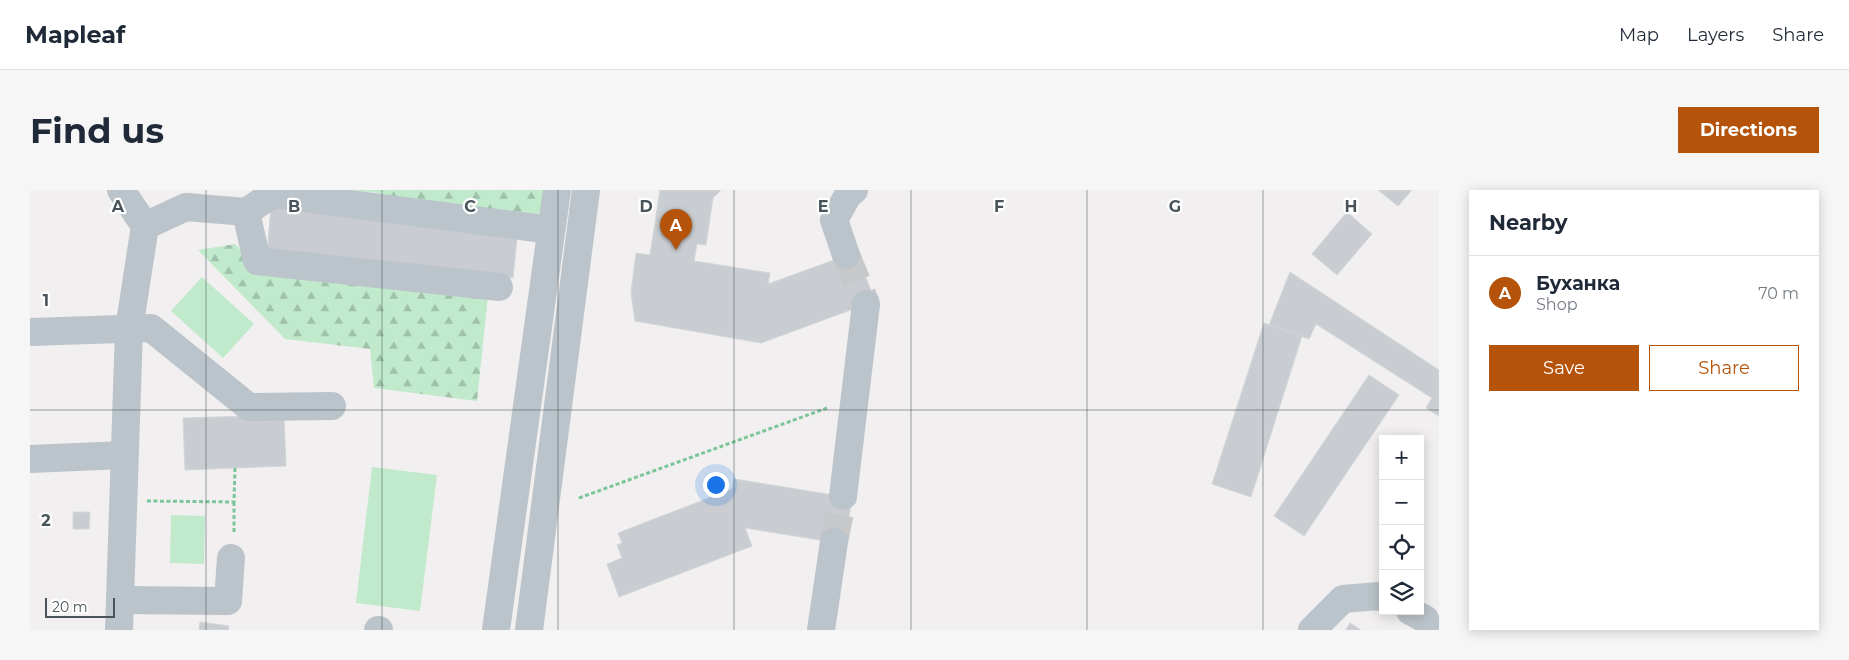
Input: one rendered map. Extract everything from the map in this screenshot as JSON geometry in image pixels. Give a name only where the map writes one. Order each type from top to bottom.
[{"type":"street","points":[[119,630],[129,329],[145,226],[121,190]]},
{"type":"street","points":[[496,630],[557,190]]},
{"type":"street","points":[[530,630],[586,190]]},
{"type":"street","points":[[846,256],[834,220],[848,195],[854,190]]},
{"type":"street","points":[[145,226],[186,207],[246,212],[273,194],[551,230]]},
{"type":"street","points":[[246,212],[257,261],[499,287]]},
{"type":"street","points":[[843,496],[866,304]]},
{"type":"street","points":[[30,332],[151,328],[249,407],[332,406]]},
{"type":"street","points":[[30,458],[124,456]]},
{"type":"street","points":[[821,630],[834,542]]},
{"type":"street","points":[[120,600],[228,601],[230,558]]},
{"type":"street","points":[[1312,630],[1343,599],[1379,596]]},
{"type":"street","points":[[1418,615],[1425,619],[1430,630]]},
{"type":"path","points":[[579,498],[855,398]]},
{"type":"path","points":[[230,558],[234,537],[235,468]]},
{"type":"path","points":[[124,501],[234,502]]},
{"type":"green space","points":[[350,190],[545,190],[542,220],[379,203],[380,193]]},
{"type":"green space","points":[[235,244],[261,270],[488,295],[477,401],[374,388],[370,349],[285,339],[198,250]]},
{"type":"green space","points":[[202,277],[254,324],[223,358],[171,311]]},
{"type":"green space","points":[[372,467],[437,475],[420,611],[356,603]]},
{"type":"green space","points":[[171,515],[205,516],[204,564],[170,563]]},
{"type":"building","points":[[660,190],[721,190],[713,198],[706,245],[697,244],[694,261],[770,273],[768,284],[856,252],[875,301],[761,343],[635,321],[631,293],[636,253],[650,255]]},
{"type":"building","points":[[1378,190],[1412,190],[1398,206]]},
{"type":"building","points":[[271,206],[518,229],[513,278],[267,255]]},
{"type":"building","points":[[1347,212],[1372,234],[1337,275],[1312,254]]},
{"type":"building","points":[[1290,272],[1439,370],[1439,416],[1426,408],[1432,398],[1316,324],[1309,339],[1269,325]]},
{"type":"building","points":[[1264,323],[1302,336],[1251,497],[1212,484]]},
{"type":"building","points":[[1369,375],[1399,395],[1304,536],[1274,516]]},
{"type":"building","points":[[284,415],[286,466],[185,470],[183,418]]},
{"type":"building","points":[[734,479],[852,498],[845,544],[745,528],[752,546],[619,597],[607,564],[622,558],[617,545],[622,543],[618,533],[732,489]]},
{"type":"building","points":[[73,512],[90,512],[89,529],[73,529]]},
{"type":"building","points":[[200,622],[229,626],[228,630],[199,630]]},
{"type":"building","points":[[1350,623],[1361,630],[1346,630]]},
{"type":"tunnel","points":[[846,255],[866,304]]},
{"type":"tunnel","points":[[834,542],[843,496]]},
{"type":"place","name":"Буханка","points":[[676,250]]}]
